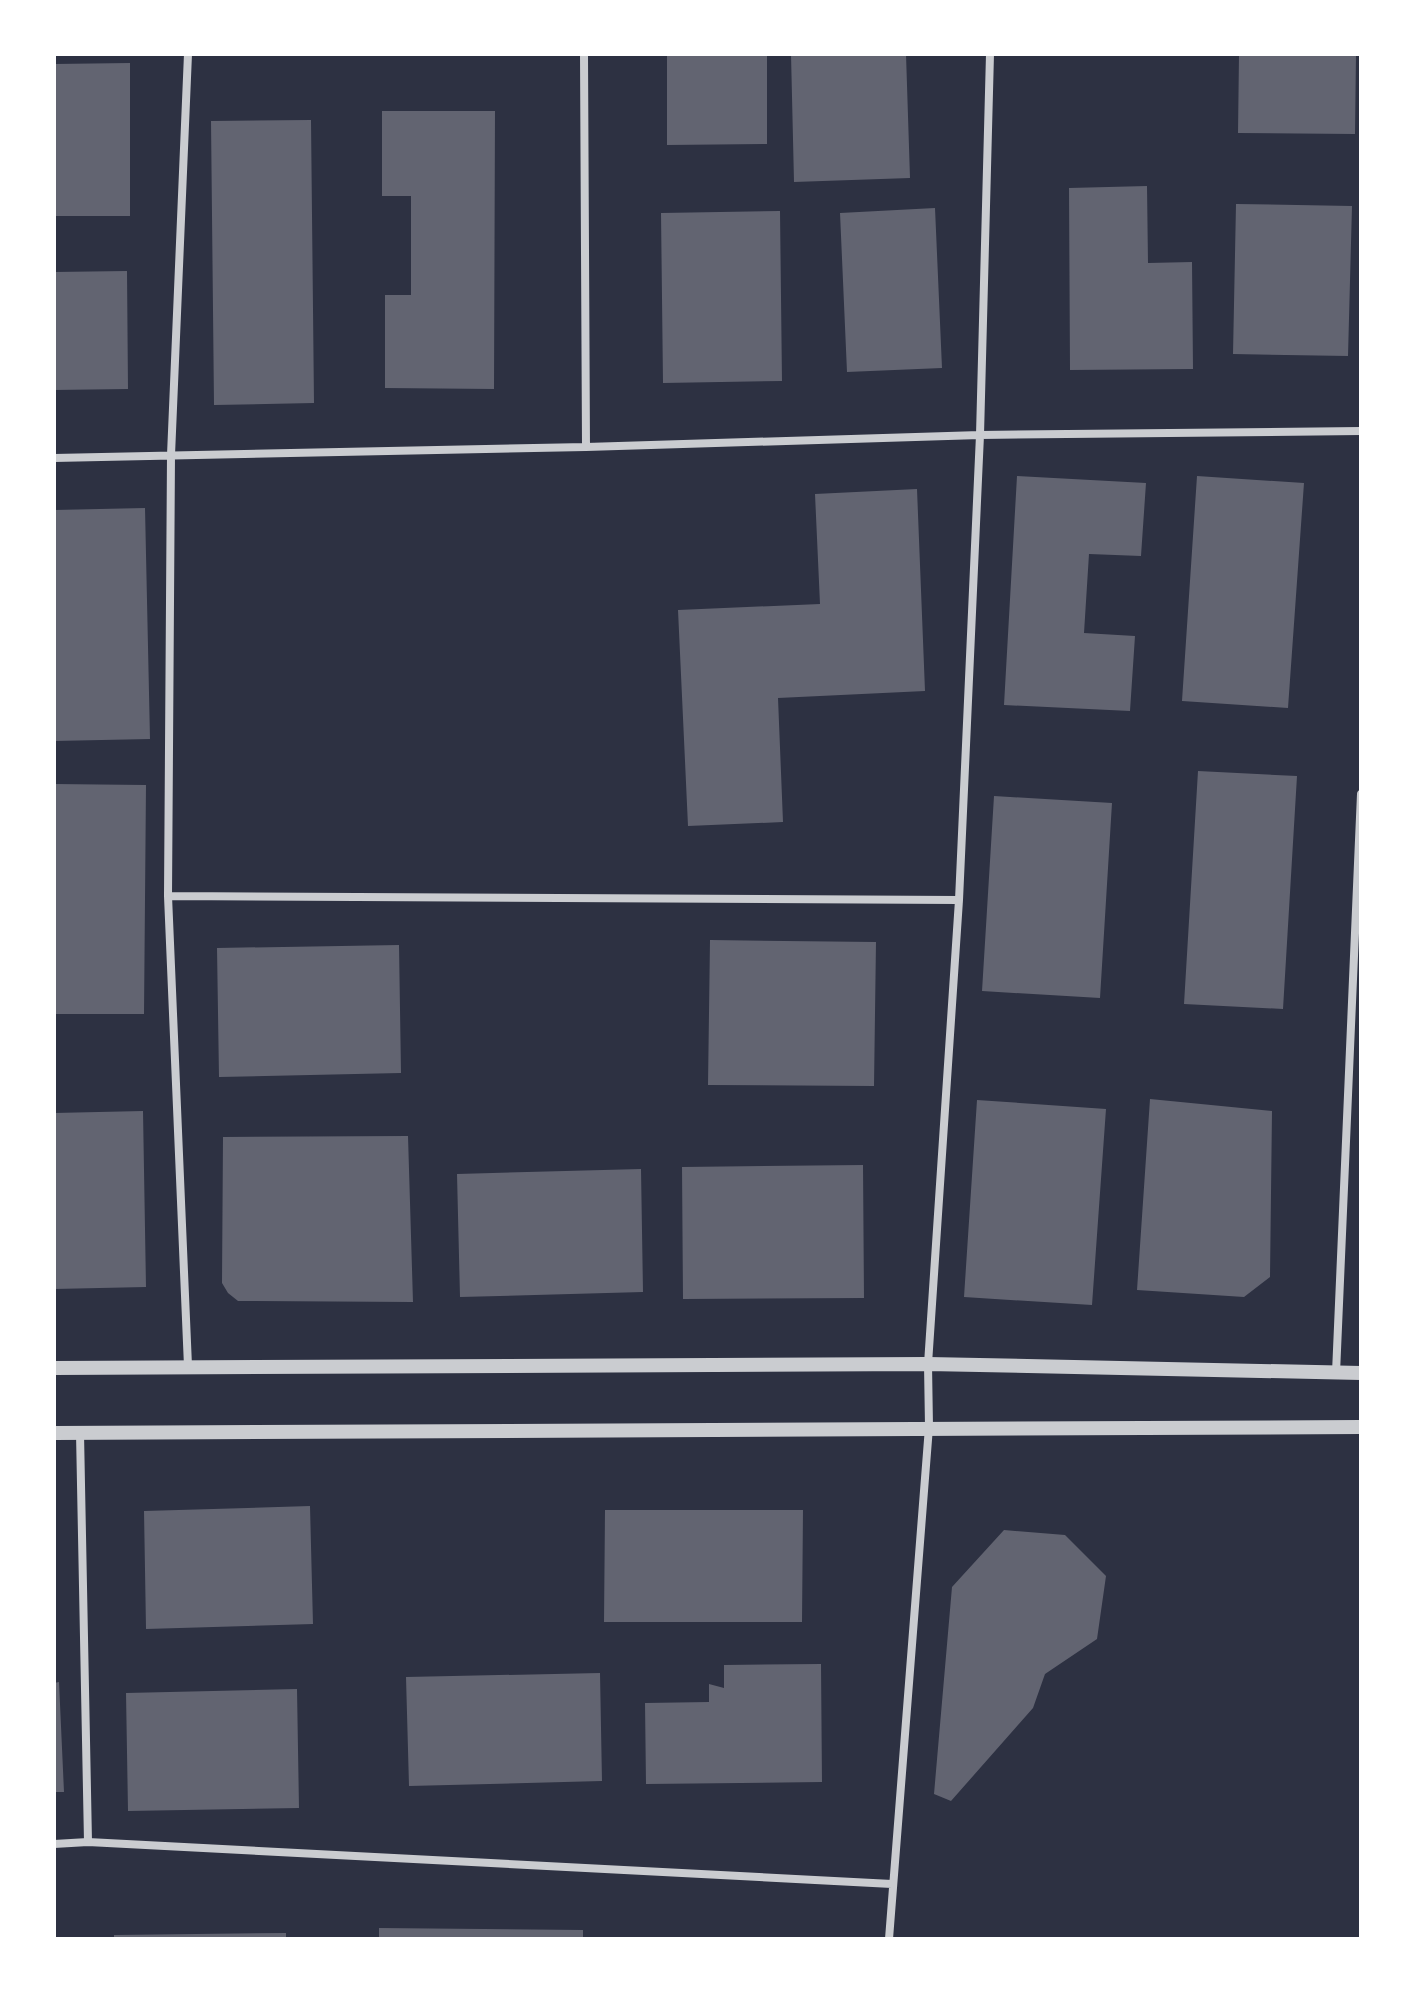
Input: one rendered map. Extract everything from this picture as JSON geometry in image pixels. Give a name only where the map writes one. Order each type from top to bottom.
[{"type":"street","points":[[188,54],[171,455],[168,896],[188,1366]]},
{"type":"street","points":[[584,54],[586,447]]},
{"type":"street","points":[[889,1939],[929,1427],[928,1364],[959,900],[980,435],[990,54]]},
{"type":"street","points":[[54,458],[980,435],[1361,431]]},
{"type":"street","points":[[1336,1373],[1361,794]]},
{"type":"street","points":[[168,896],[959,900]]},
{"type":"street","points":[[54,1368],[928,1364],[1361,1373]]},
{"type":"street","points":[[54,1433],[1361,1427]]},
{"type":"street","points":[[80,1433],[88,1842]]},
{"type":"street","points":[[54,1844],[88,1842],[892,1884]]},
{"type":"building","points":[[667,54],[767,54],[767,144],[667,145]]},
{"type":"building","points":[[791,54],[906,54],[910,178],[794,182]]},
{"type":"building","points":[[1239,54],[1356,54],[1355,134],[1238,133]]},
{"type":"building","points":[[130,63],[130,216],[54,216],[54,64]]},
{"type":"building","points":[[382,111],[495,111],[494,389],[385,388],[385,295],[411,295],[411,196],[382,196]]},
{"type":"building","points":[[311,120],[314,403],[214,405],[211,121]]},
{"type":"building","points":[[1147,186],[1148,263],[1192,262],[1193,369],[1070,370],[1069,188]]},
{"type":"building","points":[[1236,204],[1352,206],[1348,356],[1233,354]]},
{"type":"building","points":[[935,208],[942,368],[847,372],[840,213]]},
{"type":"building","points":[[780,211],[782,381],[663,383],[661,213]]},
{"type":"building","points":[[127,271],[128,389],[54,390],[54,272]]},
{"type":"building","points":[[1017,476],[1146,483],[1141,556],[1089,554],[1084,633],[1135,636],[1130,711],[1004,705]]},
{"type":"building","points":[[1197,476],[1304,483],[1288,708],[1182,701]]},
{"type":"building","points":[[917,489],[925,691],[778,698],[783,822],[688,826],[678,610],[820,604],[815,494]]},
{"type":"building","points":[[145,508],[150,739],[54,741],[54,510]]},
{"type":"building","points":[[1198,771],[1297,776],[1283,1009],[1184,1004]]},
{"type":"building","points":[[54,784],[146,785],[144,1014],[54,1014]]},
{"type":"building","points":[[994,796],[1112,803],[1100,998],[982,991]]},
{"type":"building","points":[[710,940],[876,942],[874,1086],[708,1085]]},
{"type":"building","points":[[399,945],[401,1073],[219,1077],[217,948]]},
{"type":"building","points":[[1150,1099],[1272,1111],[1270,1277],[1244,1297],[1137,1290]]},
{"type":"building","points":[[977,1100],[1106,1109],[1092,1305],[964,1297]]},
{"type":"building","points":[[143,1111],[146,1287],[54,1289],[54,1113]]},
{"type":"building","points":[[408,1136],[413,1302],[238,1301],[228,1293],[222,1283],[223,1137]]},
{"type":"building","points":[[863,1165],[864,1298],[683,1299],[682,1167]]},
{"type":"building","points":[[641,1169],[643,1292],[460,1297],[457,1174]]},
{"type":"building","points":[[310,1506],[313,1624],[146,1629],[144,1511]]},
{"type":"building","points":[[605,1510],[803,1510],[802,1622],[604,1622]]},
{"type":"building","points":[[1004,1530],[1065,1535],[1106,1576],[1097,1639],[1045,1674],[1033,1708],[951,1801],[934,1794],[952,1587]]},
{"type":"building","points":[[821,1664],[822,1782],[646,1784],[645,1703],[709,1702],[709,1684],[724,1688],[724,1665]]},
{"type":"building","points":[[600,1673],[602,1781],[409,1786],[406,1677]]},
{"type":"building","points":[[59,1682],[64,1792],[54,1792],[54,1683]]},
{"type":"building","points":[[297,1689],[299,1808],[128,1811],[126,1693]]},
{"type":"building","points":[[379,1928],[583,1930],[583,1939],[379,1939]]},
{"type":"building","points":[[286,1933],[286,1939],[114,1939],[114,1935]]}]
